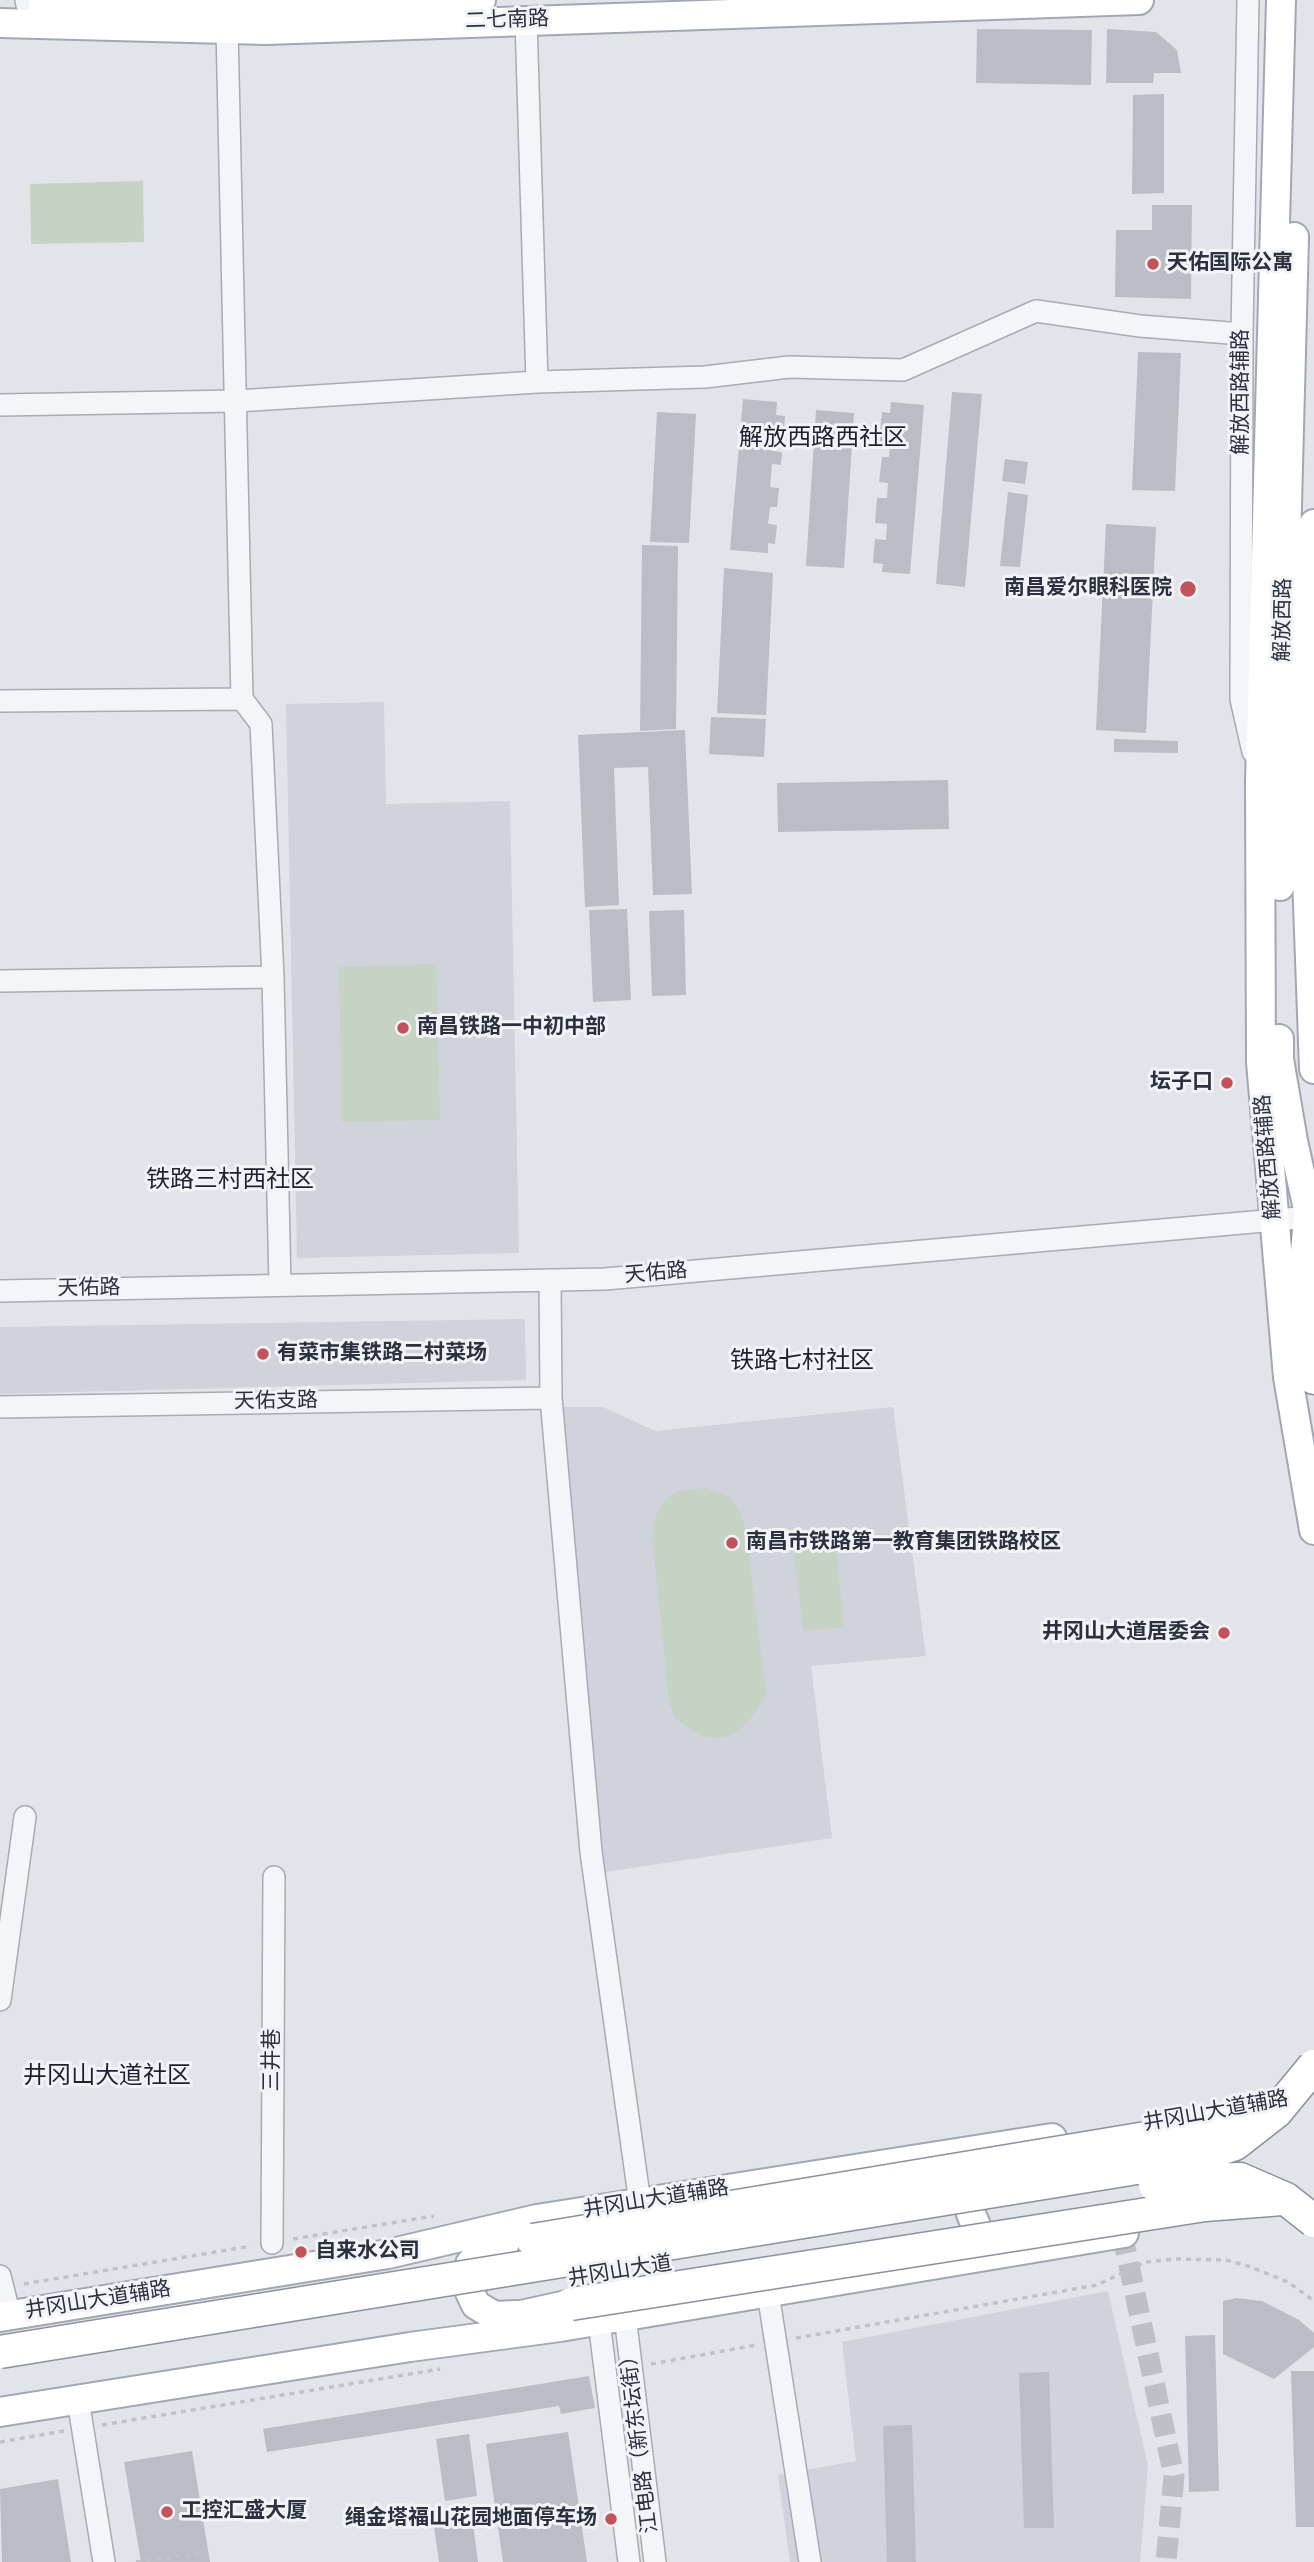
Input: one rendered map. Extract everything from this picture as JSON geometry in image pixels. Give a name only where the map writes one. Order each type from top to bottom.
[{"type":"highway","points":[[1312,1227],[1302,1309],[1314,1378]]},
{"type":"highway","name":"井冈山大道","points":[[0,2352],[1186,2160],[1235,2144],[1276,2112],[1314,2066]]},
{"type":"highway","points":[[519,2241],[1188,2131],[1276,2112]]},
{"type":"highway","name":"井冈山大道","points":[[0,2373],[1175,2182],[1240,2179],[1300,2201]]},
{"type":"highway","points":[[570,2304],[1205,2205],[1300,2201],[1314,2221]]},
{"type":"main road","name":"二七南路","points":[[18,3],[248,8],[481,0]]},
{"type":"main road","name":"二七南路","points":[[0,23],[266,30],[1139,0]]},
{"type":"main road","name":"解放西路辅路","points":[[1280,0],[1260,782],[1261,1062],[1288,1377],[1314,1530]]},
{"type":"main road","name":"解放西路","points":[[1300,0],[1281,735],[1279,1059],[1312,1227]]},
{"type":"main road","name":"解放西路","points":[[1314,524],[1306,849],[1312,941],[1314,1069]]},
{"type":"main road","points":[[1261,890],[1280,946]]},
{"type":"main road","points":[[1261,1062],[1279,1001]]},
{"type":"main road","name":"井冈山大道辅路","points":[[5,2316],[388,2254],[537,2219],[1194,2117],[1314,2094]]},
{"type":"main road","points":[[988,2148],[977,2162],[970,2179],[968,2196],[971,2214],[978,2230],[991,2244],[1006,2253]]},
{"type":"main road","points":[[0,2412],[410,2347],[612,2319],[1300,2201]]},
{"type":"main road","points":[[388,2254],[519,2241]]},
{"type":"main road","points":[[516,2315],[495,2316],[476,2305],[467,2286],[470,2264],[484,2248],[519,2241]]},
{"type":"main road","points":[[410,2347],[516,2315],[570,2304]]},
{"type":"street","name":"解放西路辅路","points":[[1248,0],[1242,334],[1241,699],[1260,782]]},
{"type":"street","points":[[526,20],[537,382]]},
{"type":"street","points":[[227,29],[242,699],[261,724],[273,977],[281,1285]]},
{"type":"street","points":[[0,405],[237,401],[537,382],[705,377],[789,367],[903,370],[1036,311],[1140,326],[1242,334]]},
{"type":"street","points":[[0,701],[242,699]]},
{"type":"street","points":[[0,981],[273,977]]},
{"type":"street","name":"天佑路","points":[[0,1291],[605,1279],[1275,1221],[1312,1227]]},
{"type":"street","points":[[550,1280],[551,1398],[592,1852],[640,2203]]},
{"type":"street","name":"天佑支路","points":[[0,1407],[551,1398]]},
{"type":"street","points":[[0,2000],[24,1817]]},
{"type":"street","name":"三井巷","points":[[272,2243],[274,1877]]},
{"type":"street","points":[[0,2276],[5,2316]]},
{"type":"street","points":[[768,2293],[810,2562]]},
{"type":"street","name":"江电路（新东坛街）","points":[[612,2319],[631,2367],[655,2562]]},
{"type":"street","name":"江电路（新东坛街）","points":[[612,2319],[629,2562]]},
{"type":"street","points":[[78,2400],[104,2562]]},
{"type":"path","points":[[631,2367],[1097,2285],[1145,2262],[1176,2259],[1226,2260],[1251,2267],[1288,2282],[1314,2301]]},
{"type":"path","points":[[136,2562],[200,2554]]},
{"type":"shaded area","name":"南昌铁路一中初中部","points":[[384,702],[386,804],[510,801],[519,1253],[297,1258],[286,704]]},
{"type":"shaded area","name":"有菜市集铁路二村菜场","points":[[525,1319],[526,1380],[0,1394],[0,1327]]},
{"type":"shaded area","name":"南昌市铁路第一教育集团铁路校区","points":[[540,1407],[603,1407],[655,1431],[893,1407],[926,1656],[811,1666],[832,1838],[585,1875]]},
{"type":"shaded area","points":[[1108,2291],[1148,2466],[1140,2562],[790,2562],[778,2475],[856,2461],[842,2342]]},
{"type":"green space","points":[[143,181],[144,242],[31,244],[30,184]]},
{"type":"green space","points":[[436,964],[440,1120],[342,1122],[339,967]]},
{"type":"green space","points":[[706,1488],[727,1495],[739,1509],[746,1529],[766,1695],[751,1718],[739,1730],[726,1737],[715,1738],[701,1736],[688,1728],[675,1718],[669,1703],[652,1535],[656,1516],[671,1496],[679,1491]]},
{"type":"green space","points":[[835,1538],[844,1627],[803,1631],[793,1542]]},
{"type":"building","points":[[977,29],[1092,30],[1091,85],[976,83]]},
{"type":"building","points":[[1107,29],[1156,32],[1177,50],[1181,73],[1154,73],[1153,83],[1106,83]]},
{"type":"building","points":[[1164,94],[1164,193],[1132,194],[1133,95]]},
{"type":"building","name":"天佑国际公寓","points":[[1152,205],[1192,205],[1191,299],[1115,297],[1116,230],[1152,230]]},
{"type":"building","points":[[1138,352],[1181,353],[1175,491],[1132,490]]},
{"type":"building","points":[[952,392],[982,394],[965,587],[936,584]]},
{"type":"building","points":[[743,399],[777,402],[776,415],[785,416],[784,431],[773,430],[772,451],[782,452],[781,465],[772,464],[770,487],[779,488],[777,507],[770,507],[768,524],[777,525],[775,544],[768,543],[768,553],[730,550]]},
{"type":"building","points":[[891,402],[924,405],[910,574],[882,572],[883,564],[873,563],[875,539],[886,540],[887,524],[875,523],[877,498],[887,498],[888,483],[879,482],[882,457],[889,457],[890,445],[879,444],[882,412],[890,413]]},
{"type":"building","points":[[816,410],[854,413],[844,568],[806,566]]},
{"type":"building","points":[[657,412],[696,414],[689,543],[650,542]]},
{"type":"building","points":[[1005,459],[1028,462],[1025,484],[1002,481]]},
{"type":"building","points":[[1008,492],[1028,495],[1020,567],[1000,566]]},
{"type":"building","points":[[1106,524],[1156,527],[1146,733],[1096,730]]},
{"type":"building","points":[[642,545],[678,546],[676,729],[640,731]]},
{"type":"building","points":[[724,568],[773,573],[766,715],[717,713]]},
{"type":"building","points":[[711,717],[766,719],[764,757],[709,754]]},
{"type":"building","points":[[685,730],[692,894],[653,895],[648,767],[614,768],[619,905],[585,907],[578,735]]},
{"type":"building","points":[[1114,739],[1178,741],[1178,753],[1114,752]]},
{"type":"building","points":[[948,780],[949,829],[778,832],[777,783]]},
{"type":"building","points":[[627,909],[631,1000],[593,1002],[589,910]]},
{"type":"building","points":[[684,910],[686,995],[652,996],[649,911]]},
{"type":"building","points":[[1236,2298],[1262,2301],[1299,2320],[1314,2333],[1314,2347],[1274,2379],[1223,2354],[1223,2301]]},
{"type":"building","points":[[1215,2335],[1219,2491],[1189,2492],[1185,2336]]},
{"type":"building","points":[[1291,2371],[1314,2371],[1314,2527],[1296,2527]]},
{"type":"building","points":[[1049,2372],[1054,2528],[1024,2528],[1019,2373]]},
{"type":"building","points":[[589,2376],[595,2408],[561,2414],[559,2406],[267,2452],[263,2429]]},
{"type":"building","points":[[912,2425],[916,2562],[887,2562],[883,2426]]},
{"type":"building","points":[[568,2432],[587,2562],[503,2562],[486,2444]]},
{"type":"building","points":[[469,2434],[477,2496],[445,2501],[436,2439]]},
{"type":"building","name":"工控汇盛大厦","points":[[192,2451],[210,2562],[141,2562],[124,2462]]},
{"type":"building","points":[[58,2479],[71,2562],[2,2562],[0,2489]]},
{"type":"building","points":[[471,2508],[478,2562],[439,2562],[432,2513]]},
{"type":"tunnel","points":[[1122,2233],[1174,2476],[1166,2562]]},
{"type":"place","name":"天佑国际公寓","points":[[1153,264]]},
{"type":"place","name":"南昌爱尔眼科医院","points":[[1188,589]]},
{"type":"place","name":"南昌铁路一中初中部","points":[[403,1028]]},
{"type":"place","name":"坛子口","points":[[1227,1083]]},
{"type":"place","name":"有菜市集铁路二村菜场","points":[[263,1354]]},
{"type":"place","name":"南昌市铁路第一教育集团铁路校区","points":[[732,1543]]},
{"type":"place","name":"井冈山大道居委会","points":[[1224,1633]]},
{"type":"place","name":"自来水公司","points":[[301,2252]]},
{"type":"place","name":"工控汇盛大厦","points":[[167,2512]]},
{"type":"place","name":"绳金塔福山花园地面停车场","points":[[611,2519]]},
{"type":"district","name":"解放西路西社区","points":[[823,439]]},
{"type":"district","name":"铁路三村西社区","points":[[230,1181]]},
{"type":"district","name":"铁路七村社区","points":[[802,1362]]},
{"type":"district","name":"井冈山大道社区","points":[[107,2077]]}]
